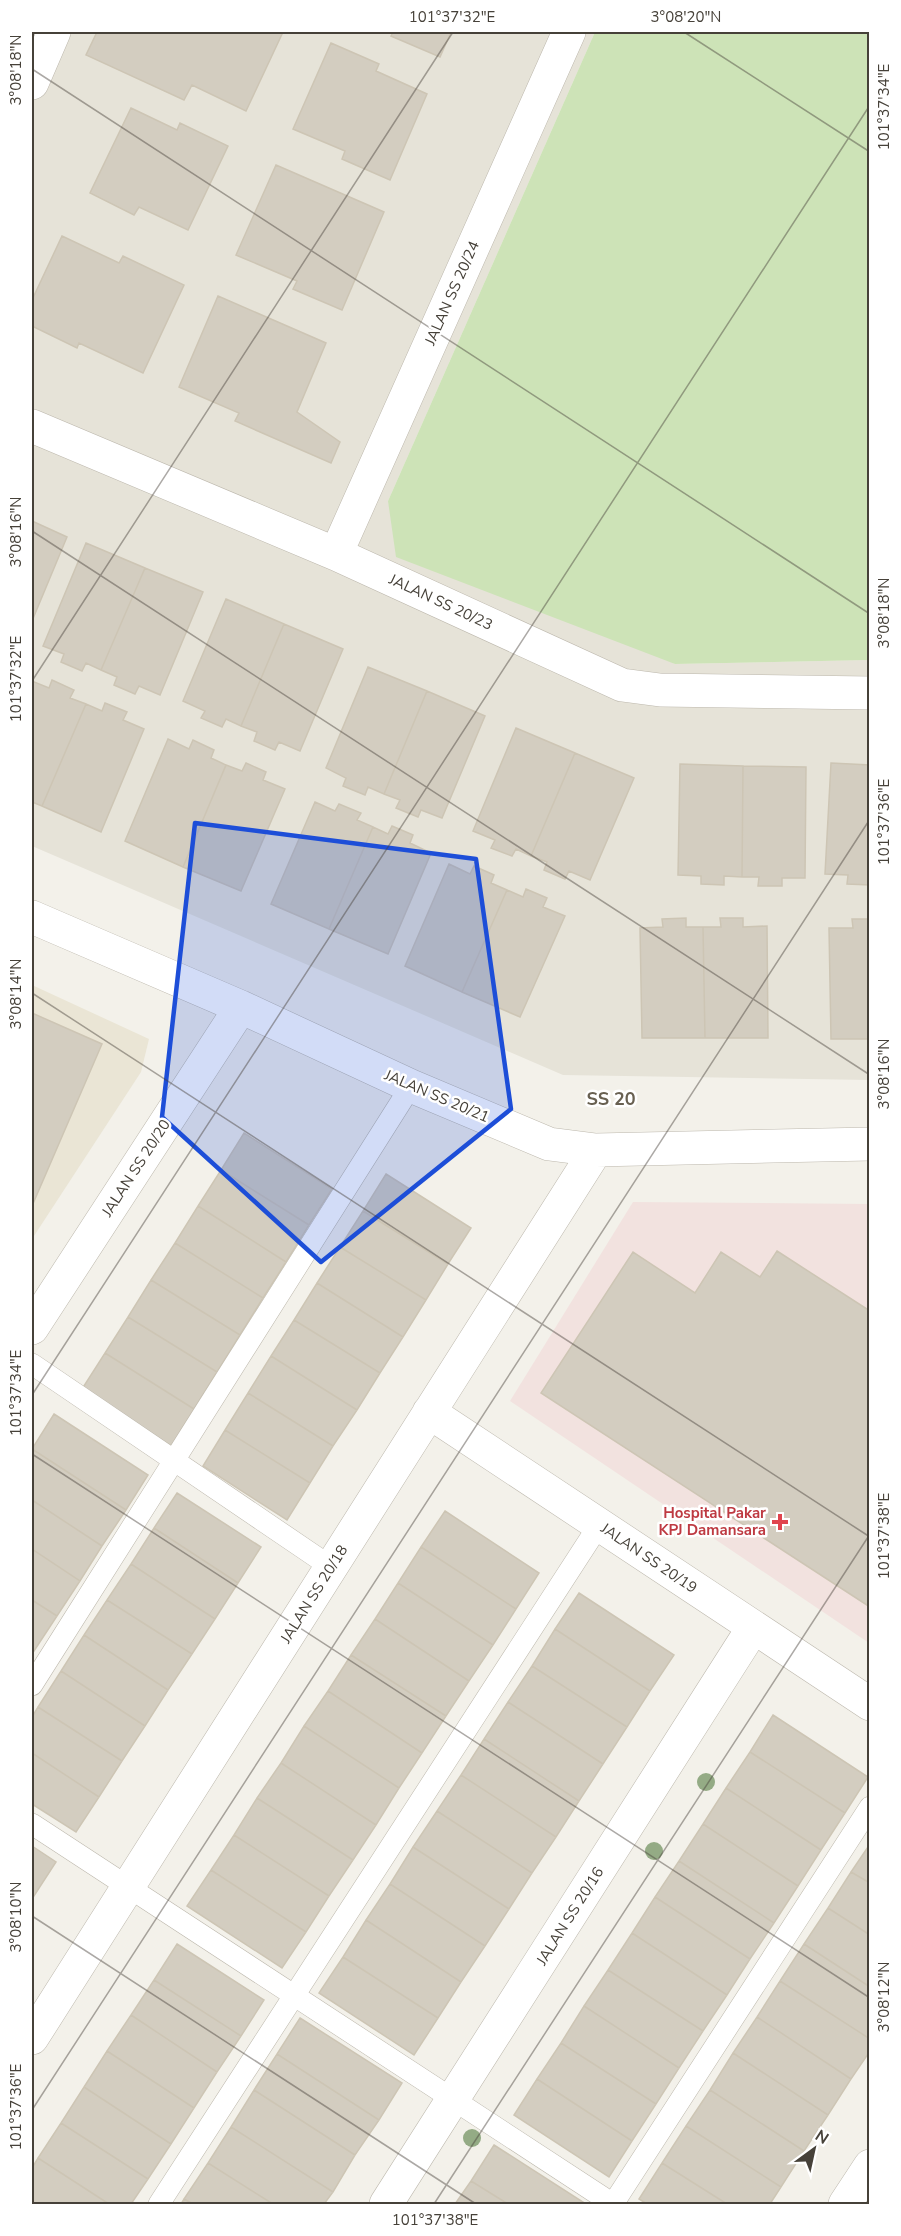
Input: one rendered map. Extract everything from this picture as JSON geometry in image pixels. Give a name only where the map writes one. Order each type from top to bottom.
[{"type":"street","points":[[32,83],[54,32]]},
{"type":"street","name":"JALAN SS 20/24","points":[[336,554],[569,32]]},
{"type":"street","name":"JALAN SS 20/23","points":[[32,426],[336,554],[621,685],[660,690],[870,693]]},
{"type":"street","name":"JALAN SS 20/21","points":[[32,917],[241,1007],[411,1086],[549,1144],[596,1150],[870,1144]]},
{"type":"street","name":"JALAN SS 20/20","points":[[32,1328],[241,1007]]},
{"type":"street","name":"JALAN SS 20/18","points":[[32,2038],[596,1150]]},
{"type":"street","name":"JALAN SS 20/19","points":[[429,1412],[870,1704]]},
{"type":"street","name":"JALAN SS 20/16","points":[[386,2205],[753,1628]]},
{"type":"street","points":[[845,2205],[870,2166]]},
{"type":"lane","points":[[32,1685],[411,1086]]},
{"type":"lane","points":[[32,1364],[331,1567]]},
{"type":"lane","points":[[159,2205],[599,1525]]},
{"type":"lane","points":[[32,1824],[613,2204],[870,1807]]},
{"type":"highlighted area","points":[[195,823],[476,859],[511,1109],[321,1262],[162,1117]]},
{"type":"shaded area","points":[[32,32],[595,32],[388,501],[675,664],[869,660],[869,1080],[563,1075],[32,846]]},
{"type":"shaded area","points":[[32,985],[149,1039],[141,1072],[32,1239]]},
{"type":"shaded area","name":"Hospital Pakar KPJ Damansara","points":[[633,1202],[869,1204],[869,1643],[510,1401]]},
{"type":"green space","points":[[595,32],[869,32],[869,660],[675,664],[396,557],[388,501]]},
{"type":"building","points":[[97,32],[283,32],[246,111],[192,85],[184,100],[86,55]]},
{"type":"building","points":[[393,32],[451,32],[440,57],[391,36]]},
{"type":"building","points":[[331,43],[379,64],[376,71],[427,94],[390,180],[342,159],[345,151],[293,129]]},
{"type":"building","points":[[131,108],[177,130],[180,123],[228,146],[188,230],[139,207],[134,215],[90,193]]},
{"type":"building","points":[[276,165],[384,212],[342,310],[293,289],[297,281],[236,255]]},
{"type":"building","points":[[62,236],[119,263],[123,256],[184,285],[143,373],[79,343],[77,348],[32,326],[32,300]]},
{"type":"building","points":[[218,296],[326,343],[297,412],[340,442],[331,463],[235,421],[239,413],[179,387]]},
{"type":"building","points":[[32,521],[67,537],[32,621]]},
{"type":"building","points":[[86,543],[145,568],[101,670],[86,663],[82,671],[61,662],[64,654],[43,646]]},
{"type":"building","points":[[145,568],[203,592],[160,695],[139,686],[135,694],[114,685],[117,677],[101,670]]},
{"type":"building","points":[[226,599],[284,624],[241,726],[226,719],[222,727],[201,718],[205,711],[183,701]]},
{"type":"building","points":[[284,624],[343,649],[300,751],[279,742],[275,750],[254,741],[257,732],[241,726]]},
{"type":"building","points":[[368,667],[427,691],[384,794],[368,787],[365,795],[343,786],[346,778],[326,768]]},
{"type":"building","points":[[52,680],[74,690],[70,698],[86,704],[42,806],[32,802],[32,681],[49,688]]},
{"type":"building","points":[[427,691],[485,716],[442,818],[421,810],[418,817],[396,808],[400,800],[384,794]]},
{"type":"building","points":[[105,703],[127,712],[123,720],[144,729],[101,832],[42,806],[86,704],[102,711]]},
{"type":"building","points":[[516,728],[575,753],[531,856],[516,849],[512,856],[491,848],[495,840],[473,831]]},
{"type":"building","points":[[168,739],[189,749],[193,740],[214,750],[211,758],[226,765],[183,867],[125,841]]},
{"type":"building","points":[[575,753],[634,778],[590,880],[569,871],[565,879],[544,870],[547,862],[531,856]]},
{"type":"building","points":[[246,763],[266,772],[263,780],[285,789],[241,891],[183,867],[226,765],[242,771]]},
{"type":"building","points":[[831,763],[870,765],[870,885],[847,884],[848,875],[825,874]]},
{"type":"building","points":[[680,764],[743,766],[742,877],[724,876],[724,885],[701,884],[701,876],[678,875]]},
{"type":"building","points":[[743,766],[806,767],[805,878],[782,878],[782,886],[758,886],[759,877],[742,877]]},
{"type":"building","points":[[315,802],[335,811],[339,804],[361,813],[357,820],[373,827],[329,929],[271,904]]},
{"type":"building","points":[[392,826],[413,835],[410,843],[431,853],[388,954],[329,929],[373,827],[388,834]]},
{"type":"building","points":[[449,864],[470,874],[474,866],[494,875],[491,883],[507,890],[462,992],[405,966]]},
{"type":"building","points":[[526,889],[547,898],[543,907],[565,916],[520,1017],[462,992],[507,890],[523,897]]},
{"type":"building","points":[[686,918],[686,927],[703,927],[705,1038],[642,1038],[640,928],[663,927],[662,919]]},
{"type":"building","points":[[720,918],[743,918],[743,927],[767,926],[768,1038],[705,1038],[703,927],[721,927]]},
{"type":"building","points":[[852,919],[870,919],[870,1039],[831,1039],[829,928],[853,928]]},
{"type":"building","points":[[32,1013],[102,1044],[32,1206]]},
{"type":"building","points":[[244,1133],[332,1189],[309,1225],[221,1170]]},
{"type":"building","points":[[221,1170],[309,1225],[286,1262],[198,1206]]},
{"type":"building","points":[[386,1174],[471,1228],[448,1264],[363,1211]]},
{"type":"building","points":[[198,1206],[286,1262],[263,1298],[175,1243]]},
{"type":"building","points":[[363,1211],[448,1264],[426,1300],[340,1247]]},
{"type":"building","points":[[175,1243],[263,1298],[240,1335],[151,1280]]},
{"type":"building","points":[[340,1247],[426,1300],[403,1337],[317,1283]]},
{"type":"building","name":"Hospital Pakar KPJ Damansara","points":[[777,1251],[870,1311],[870,1607],[541,1393],[633,1252],[695,1293],[721,1252],[760,1277]]},
{"type":"building","points":[[151,1280],[240,1335],[217,1372],[128,1317]]},
{"type":"building","points":[[317,1283],[403,1337],[380,1373],[294,1320]]},
{"type":"building","points":[[128,1317],[217,1372],[194,1409],[105,1353]]},
{"type":"building","points":[[294,1320],[380,1373],[357,1410],[271,1356]]},
{"type":"building","points":[[105,1353],[194,1409],[171,1446],[82,1389]]},
{"type":"building","points":[[271,1356],[357,1410],[333,1446],[248,1393]]},
{"type":"building","points":[[248,1393],[333,1446],[310,1483],[225,1430]]},
{"type":"building","points":[[54,1414],[148,1475],[126,1510],[32,1449]]},
{"type":"building","points":[[225,1430],[310,1483],[287,1520],[203,1466]]},
{"type":"building","points":[[32,1449],[126,1510],[102,1546],[32,1500]]},
{"type":"building","points":[[177,1493],[261,1547],[238,1583],[154,1528]]},
{"type":"building","points":[[32,1500],[102,1546],[80,1581],[32,1549]]},
{"type":"building","points":[[445,1511],[539,1573],[516,1609],[421,1547]]},
{"type":"building","points":[[154,1528],[238,1583],[215,1619],[131,1564]]},
{"type":"building","points":[[421,1547],[516,1609],[493,1645],[398,1583]]},
{"type":"building","points":[[32,1549],[80,1581],[57,1616],[32,1600]]},
{"type":"building","points":[[131,1564],[215,1619],[192,1654],[107,1600]]},
{"type":"building","points":[[398,1583],[493,1645],[469,1681],[375,1619]]},
{"type":"building","points":[[579,1593],[674,1655],[650,1691],[555,1629]]},
{"type":"building","points":[[32,1600],[57,1616],[34,1651],[32,1650]]},
{"type":"building","points":[[107,1600],[192,1654],[168,1690],[84,1635]]},
{"type":"building","points":[[375,1619],[469,1681],[446,1716],[351,1655]]},
{"type":"building","points":[[555,1629],[650,1691],[627,1727],[532,1666]]},
{"type":"building","points":[[84,1635],[168,1690],[145,1726],[61,1671]]},
{"type":"building","points":[[351,1655],[446,1716],[422,1753],[328,1691]]},
{"type":"building","points":[[532,1666],[627,1727],[603,1764],[508,1702]]},
{"type":"building","points":[[61,1671],[145,1726],[122,1761],[38,1707]]},
{"type":"building","points":[[328,1691],[422,1753],[399,1788],[304,1726]]},
{"type":"building","points":[[508,1702],[603,1764],[579,1801],[484,1739]]},
{"type":"building","points":[[38,1707],[122,1761],[99,1797],[32,1753],[32,1717]]},
{"type":"building","points":[[773,1715],[868,1777],[845,1813],[750,1752]]},
{"type":"building","points":[[304,1726],[399,1788],[376,1825],[281,1763]]},
{"type":"building","points":[[484,1739],[579,1801],[556,1837],[461,1775]]},
{"type":"building","points":[[750,1752],[845,1813],[821,1850],[726,1788]]},
{"type":"building","points":[[32,1753],[99,1797],[76,1832],[32,1804]]},
{"type":"building","points":[[281,1763],[376,1825],[353,1860],[257,1798]]},
{"type":"building","points":[[461,1775],[556,1837],[532,1873],[437,1811]]},
{"type":"building","points":[[726,1788],[821,1850],[798,1886],[703,1824]]},
{"type":"building","points":[[257,1798],[353,1860],[329,1896],[234,1835]]},
{"type":"building","points":[[437,1811],[532,1873],[509,1909],[413,1847]]},
{"type":"building","points":[[703,1824],[798,1886],[774,1923],[679,1861]]},
{"type":"building","points":[[234,1835],[329,1896],[306,1932],[211,1870]]},
{"type":"building","points":[[870,1844],[870,1883],[851,1872]]},
{"type":"building","points":[[32,1846],[56,1862],[32,1899]]},
{"type":"building","points":[[413,1847],[509,1909],[485,1946],[390,1884]]},
{"type":"building","points":[[679,1861],[774,1923],[750,1959],[655,1897]]},
{"type":"building","points":[[211,1870],[306,1932],[282,1968],[187,1906]]},
{"type":"building","points":[[851,1872],[870,1883],[870,1935],[828,1908]]},
{"type":"building","points":[[390,1884],[485,1946],[461,1982],[366,1920]]},
{"type":"building","points":[[655,1897],[750,1959],[727,1995],[632,1933]]},
{"type":"building","points":[[828,1908],[870,1935],[870,1987],[804,1944]]},
{"type":"building","points":[[366,1920],[461,1982],[438,2018],[343,1957]]},
{"type":"building","points":[[632,1933],[727,1995],[703,2031],[608,1970]]},
{"type":"building","points":[[177,1944],[264,2000],[241,2036],[154,1980]]},
{"type":"building","points":[[804,1944],[870,1987],[870,2039],[780,1981]]},
{"type":"building","points":[[343,1957],[438,2018],[414,2055],[319,1993]]},
{"type":"building","points":[[608,1970],[703,2031],[679,2068],[584,2006]]},
{"type":"building","points":[[154,1980],[241,2036],[217,2072],[131,2015]]},
{"type":"building","points":[[780,1981],[870,2039],[870,2051],[851,2079],[757,2017]]},
{"type":"building","points":[[584,2006],[679,2068],[656,2104],[561,2043]]},
{"type":"building","points":[[131,2015],[217,2072],[194,2108],[107,2051]]},
{"type":"building","points":[[757,2017],[851,2079],[828,2115],[733,2053]]},
{"type":"building","points":[[300,2018],[402,2083],[379,2120],[277,2054]]},
{"type":"building","points":[[561,2043],[656,2104],[632,2141],[537,2079]]},
{"type":"building","points":[[107,2051],[194,2108],[171,2144],[84,2087]]},
{"type":"building","points":[[733,2053],[828,2115],[804,2151],[710,2090]]},
{"type":"building","points":[[277,2054],[379,2120],[355,2155],[254,2090]]},
{"type":"building","points":[[537,2079],[632,2141],[609,2177],[514,2115]]},
{"type":"building","points":[[84,2087],[171,2144],[148,2179],[61,2123]]},
{"type":"building","points":[[254,2090],[355,2155],[333,2192],[231,2127]]},
{"type":"building","points":[[710,2090],[804,2151],[781,2187],[686,2126]]},
{"type":"building","points":[[61,2123],[148,2179],[131,2204],[109,2204],[38,2158]]},
{"type":"building","points":[[686,2126],[781,2187],[770,2204],[727,2204],[662,2163]]},
{"type":"building","points":[[231,2127],[333,2192],[324,2204],[273,2204],[208,2163]]},
{"type":"building","points":[[494,2145],[586,2204],[508,2204],[471,2181]]},
{"type":"building","points":[[38,2158],[109,2204],[32,2204],[32,2168]]},
{"type":"building","points":[[208,2163],[273,2204],[193,2204],[184,2199]]},
{"type":"building","points":[[662,2163],[727,2204],[647,2204],[639,2199]]},
{"type":"building","points":[[471,2181],[508,2204],[455,2204]]},
{"type":"building","points":[[184,2199],[193,2204],[181,2204]]},
{"type":"place","name":"Hospital Pakar KPJ Damansara","points":[[780,1522]]},
{"type":"district","name":"SS 20","points":[[611,1099]]}]
